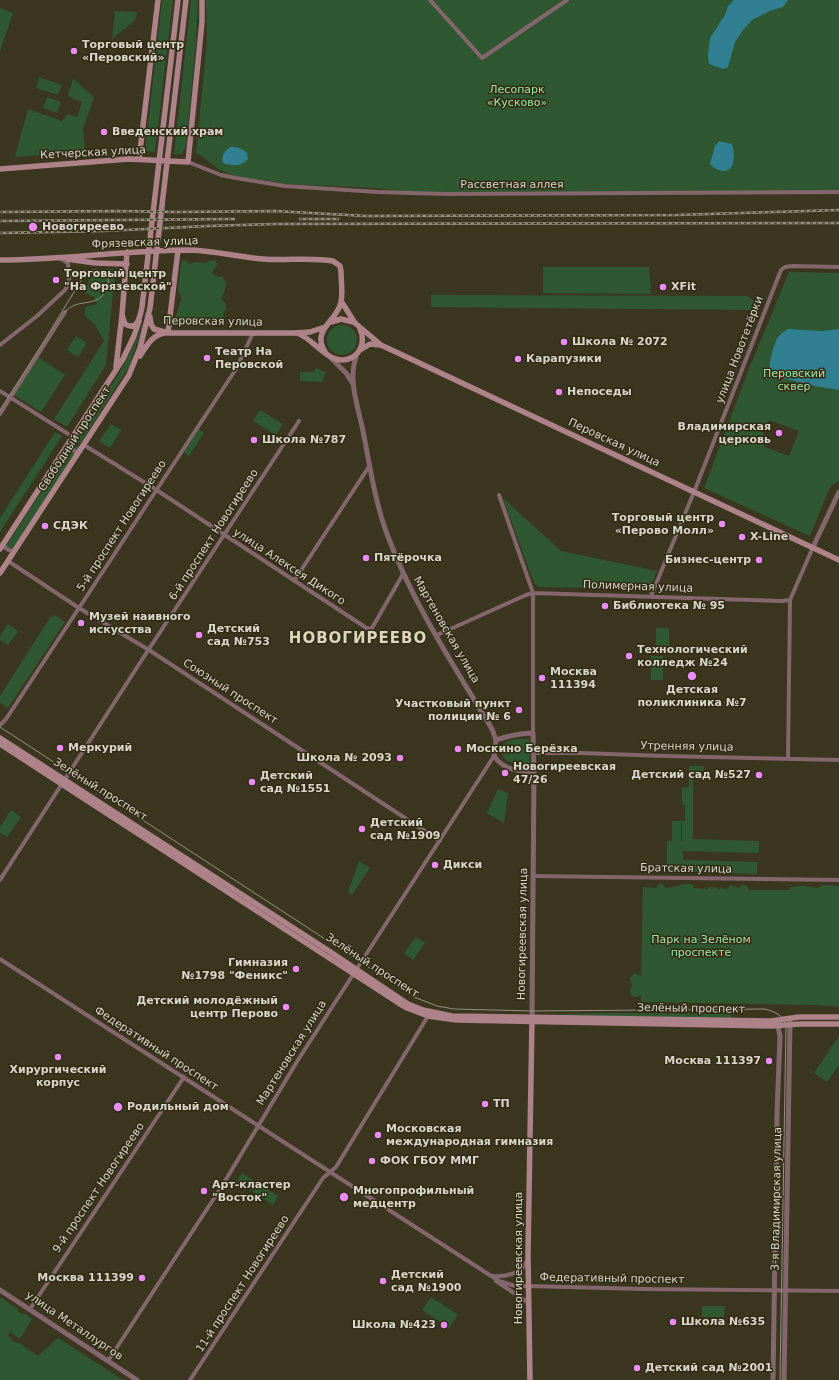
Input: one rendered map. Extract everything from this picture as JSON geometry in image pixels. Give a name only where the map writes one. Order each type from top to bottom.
[{"type":"main road","points":[[139,159],[158,0]]},
{"type":"main road","name":"Свободный проспект","points":[[2,546],[116,370],[131,343],[140,319],[178,0]]},
{"type":"main road","points":[[150,308],[186,0]]},
{"type":"main road","points":[[188,162],[202,22],[202,0]]},
{"type":"main road","name":"Кетчерская улица","points":[[0,169],[139,159],[188,162]]},
{"type":"main road","points":[[129,375],[150,341],[159,334],[168,333],[178,250]]},
{"type":"main road","name":"Фрязевская улица","points":[[0,260],[58,258],[127,252],[178,250],[210,251],[264,259],[327,260],[338,263],[340,266],[341,301]]},
{"type":"main road","points":[[116,370],[127,252]]},
{"type":"main road","points":[[58,258],[95,263],[127,264]]},
{"type":"main road","points":[[341,301],[362,337],[362,346],[358,352]]},
{"type":"main road","points":[[327,354],[321,340],[326,325],[335,315],[341,301]]},
{"type":"main road","name":"Свободный проспект","points":[[1,569],[8,561],[129,375],[140,348],[150,308]]},
{"type":"main road","name":"Перовская улица","points":[[150,308],[152,327],[157,331],[168,333],[294,333],[310,332],[326,325]]},
{"type":"main road","points":[[122,315],[125,324],[130,326],[136,325],[140,319]]},
{"type":"main road","points":[[326,325],[332,321],[346,319],[356,325]]},
{"type":"main road","name":"Перовская улица","points":[[356,325],[380,345],[839,560]]},
{"type":"main road","points":[[294,333],[303,336],[334,359],[350,359],[370,344],[380,345]]},
{"type":"main road","name":"Зелёный проспект","points":[[0,738],[63,783]]},
{"type":"main road","name":"Зелёный проспект","points":[[0,744],[355,971],[408,1004],[423,1010],[452,1016],[532,1019],[777,1023],[839,1017]]},
{"type":"main road","name":"Зелёный проспект","points":[[355,971],[407,1008],[428,1016],[456,1020],[532,1019]]},
{"type":"main road","name":"Новогиреевская улица","points":[[530,1380],[528,1255],[532,1019]]},
{"type":"main road","name":"Зелёный проспект","points":[[790,1022],[839,1024]]},
{"type":"street","points":[[430,0],[482,58],[567,0]]},
{"type":"street","name":"Рассветная аллея","points":[[188,162],[221,175],[285,186],[378,192],[445,194],[839,192]]},
{"type":"street","points":[[0,345],[37,316],[66,288],[69,279],[68,263],[58,258]]},
{"type":"street","name":"улица Новотетёрки","points":[[694,492],[781,270],[785,267],[793,266],[839,267]]},
{"type":"street","points":[[0,414],[65,312]]},
{"type":"street","name":"5-й проспект Новогиреево","points":[[0,725],[11,711],[236,369],[253,333]]},
{"type":"street","points":[[353,386],[353,370],[358,352]]},
{"type":"street","points":[[327,354],[349,377],[353,386]]},
{"type":"street","name":"Мартеновская улица","points":[[353,386],[382,520],[403,574],[412,594],[492,729],[496,740]]},
{"type":"street","points":[[0,391],[73,437]]},
{"type":"street","name":"6-й проспект Новогиреево","points":[[0,880],[148,650],[299,421]]},
{"type":"street","name":"улица Алексея Дикого","points":[[84,445],[368,629],[370,629],[403,574]]},
{"type":"street","points":[[66,446],[72,448],[77,455]]},
{"type":"street","points":[[294,580],[370,464]]},
{"type":"street","points":[[651,596],[694,492]]},
{"type":"street","points":[[788,758],[790,600],[812,547],[839,492]]},
{"type":"street","name":"Новогиреевская улица","points":[[499,495],[534,593],[532,1019]]},
{"type":"street","points":[[2,546],[7,550],[14,551]]},
{"type":"street","name":"Союзный проспект","points":[[8,561],[78,608],[148,650],[440,841]]},
{"type":"street","name":"Полимерная улица","points":[[437,635],[526,595],[534,593],[782,601],[790,600]]},
{"type":"street","points":[[533,733],[520,733],[496,740],[494,756],[498,762],[504,766],[515,770],[534,772]]},
{"type":"street","name":"Утренняя улица","points":[[534,754],[581,753],[839,760]]},
{"type":"street","name":"Мартеновская улица","points":[[108,1361],[222,1186],[258,1125],[355,971],[494,756]]},
{"type":"street","name":"Братская улица","points":[[533,876],[839,880]]},
{"type":"street","name":"Федеративный проспект","points":[[0,959],[499,1281],[515,1286],[839,1291]]},
{"type":"street","name":"11-й проспект Новогиреево","points":[[190,1380],[323,1178],[336,1167],[428,1016]]},
{"type":"street","name":"3-я Владимирская улица","points":[[784,1380],[790,1022]]},
{"type":"street","name":"3-я Владимирская улица","points":[[772,1380],[780,1036],[777,1023]]},
{"type":"street","name":"9-й проспект Новогиреево","points":[[30,1309],[184,1077]]},
{"type":"street","points":[[490,1276],[510,1274],[517,1271],[523,1267],[528,1255]]},
{"type":"street","points":[[490,1276],[503,1287],[529,1303]]},
{"type":"street","name":"улица Металлургов","points":[[0,1290],[137,1380]]},
{"type":"green space","points":[[162,0],[173,0],[155,152],[145,151]]},
{"type":"green space","points":[[191,0],[198,0],[196,43],[186,146],[182,154],[174,154]]},
{"type":"green space","name":"Лесопарк «Кусково»","points":[[206,0],[839,0],[839,191],[417,192],[376,188],[289,184],[235,176],[218,169],[196,153],[207,41]]},
{"type":"green space","points":[[0,8],[13,13],[0,51]]},
{"type":"green space","points":[[115,11],[137,12],[135,20],[112,39]]},
{"type":"green space","points":[[39,77],[62,85],[58,95],[36,88]]},
{"type":"green space","points":[[73,79],[94,97],[83,128],[85,152],[15,157],[28,109],[62,121],[68,114],[77,117],[82,102],[73,99],[68,95]]},
{"type":"green space","points":[[47,97],[61,102],[57,113],[43,108]]},
{"type":"green space","points":[[185,260],[189,264],[195,262],[206,263],[210,260],[215,260],[217,264],[212,273],[216,276],[222,277],[226,283],[222,297],[222,300],[226,304],[226,309],[223,313],[225,324],[215,326],[193,326],[189,323],[179,323],[175,320],[181,299],[178,290],[181,264],[182,261]]},
{"type":"green space","points":[[543,267],[649,267],[651,294],[543,293]]},
{"type":"green space","points":[[107,269],[112,269],[115,271],[106,365],[67,427],[54,419],[104,341],[95,325],[85,316],[85,307],[97,304],[94,297],[85,293],[93,273],[100,273]]},
{"type":"green space","name":"Перовский сквер","points":[[789,272],[839,273],[839,481],[830,487],[810,536],[704,488],[749,369]],"holes":[[[769,420],[799,431],[789,456],[765,447],[761,439]]]},
{"type":"green space","points":[[431,295],[747,296],[758,304],[756,310],[431,307]]},
{"type":"green space","points":[[142,325],[129,367],[80,444],[74,440],[121,370]]},
{"type":"green space","points":[[342,325],[353,329],[357,340],[353,351],[342,355],[331,351],[327,340],[331,329]]},
{"type":"green space","points":[[76,336],[87,343],[78,357],[67,350]]},
{"type":"green space","points":[[38,357],[65,375],[41,412],[14,395]]},
{"type":"green space","points":[[316,368],[326,372],[322,382],[300,381],[300,372],[314,372]]},
{"type":"green space","points":[[260,410],[283,424],[276,435],[253,421]]},
{"type":"green space","points":[[111,424],[121,430],[110,448],[99,441]]},
{"type":"green space","points":[[199,429],[204,433],[189,456],[184,452]]},
{"type":"green space","points":[[55,432],[62,436],[0,532],[0,518]]},
{"type":"green space","points":[[73,443],[79,447],[12,550],[6,546]]},
{"type":"green space","points":[[503,498],[561,551],[657,571],[649,589],[539,587],[534,583]]},
{"type":"green space","points":[[55,615],[65,622],[8,708],[0,703],[0,696],[51,616],[53,617]]},
{"type":"green space","points":[[8,624],[18,631],[8,645],[0,640],[0,636]]},
{"type":"green space","points":[[656,628],[669,628],[669,650],[656,649]]},
{"type":"green space","points":[[651,656],[663,656],[663,680],[651,680]]},
{"type":"green space","points":[[514,739],[529,739],[530,765],[512,763],[505,759],[502,750],[506,743]]},
{"type":"green space","points":[[689,766],[704,766],[704,771],[693,772],[693,839],[759,841],[759,853],[683,851],[683,860],[757,862],[757,874],[667,871],[667,841],[672,841],[672,821],[681,821],[682,841],[682,821],[685,821],[685,805],[682,804],[682,788],[689,787]]},
{"type":"green space","points":[[498,789],[508,793],[504,823],[487,813]]},
{"type":"green space","points":[[11,810],[21,817],[7,837],[0,833],[0,827]]},
{"type":"green space","points":[[359,861],[370,868],[352,895],[348,892]]},
{"type":"green space","name":"Парк на Зелёном проспекте","points":[[661,883],[666,888],[691,884],[694,885],[693,888],[708,889],[709,887],[715,887],[719,889],[721,887],[728,889],[730,885],[739,888],[743,885],[747,886],[749,890],[789,890],[791,887],[803,886],[818,888],[823,885],[839,886],[839,1007],[818,1005],[641,1002],[641,995],[635,997],[631,995],[630,991],[632,985],[630,978],[634,973],[641,976],[643,887],[657,888]]},
{"type":"green space","points":[[416,937],[425,943],[413,960],[404,953]]},
{"type":"green space","points":[[603,1013],[731,1014],[731,1018],[541,1015]]},
{"type":"green space","points":[[839,1036],[839,1065],[827,1082],[814,1073]]},
{"type":"green space","points":[[242,1173],[278,1196],[273,1205],[237,1181]]},
{"type":"green space","points":[[0,1297],[18,1309],[17,1311],[21,1314],[24,1313],[32,1319],[20,1339],[11,1333],[12,1328],[8,1335],[14,1342],[19,1343],[38,1356],[58,1338],[123,1380],[0,1380]]},
{"type":"green space","points":[[431,1297],[458,1315],[449,1328],[422,1310]]},
{"type":"green space","points":[[702,1306],[725,1306],[724,1317],[702,1317]]},
{"type":"water","points":[[734,0],[788,0],[783,7],[772,10],[752,20],[735,42],[728,67],[723,69],[709,64],[708,55],[710,38],[725,15],[728,6]]},
{"type":"water","points":[[719,141],[732,144],[733,146],[733,164],[730,169],[724,171],[718,170],[710,164],[715,146]]},
{"type":"water","points":[[230,147],[243,150],[247,153],[248,159],[236,165],[223,163],[222,158],[226,150]]},
{"type":"water","points":[[788,329],[822,331],[839,329],[839,390],[770,375],[770,362],[776,340]]},
{"type":"tram line","points":[[0,410],[85,274],[88,271],[95,270],[105,273],[108,286],[101,297],[97,300],[74,305],[65,312]]},
{"type":"tram line","points":[[0,727],[414,997],[437,1006],[454,1009],[532,1011],[765,1009],[781,1016],[786,1025],[780,1380]]},
{"type":"railway","points":[[0,212],[275,211],[366,216],[677,215],[839,210]]},
{"type":"railway","points":[[0,221],[234,219]]},
{"type":"railway","points":[[300,219],[338,219]]},
{"type":"railway","points":[[0,233],[104,231],[274,224],[839,223]]},
{"type":"place","name":"Торговый центр «Перовский»","points":[[74,51]]},
{"type":"place","name":"Введенский храм","points":[[104,132]]},
{"type":"place","name":"Новогиреево","points":[[33,227]]},
{"type":"place","name":"Торговый центр \"На Фрязевской\"","points":[[56,280]]},
{"type":"place","name":"XFit","points":[[663,287]]},
{"type":"place","name":"Школа № 2072","points":[[564,342]]},
{"type":"place","name":"Театр На Перовской","points":[[207,358]]},
{"type":"place","name":"Карапузики","points":[[518,359]]},
{"type":"place","name":"Непоседы","points":[[559,392]]},
{"type":"place","name":"Владимирская церковь","points":[[779,433]]},
{"type":"place","name":"Школа №787","points":[[254,440]]},
{"type":"place","name":"Торговый центр «Перово Молл»","points":[[722,524]]},
{"type":"place","name":"СДЭК","points":[[45,526]]},
{"type":"place","name":"X-Line","points":[[742,537]]},
{"type":"place","name":"Пятёрочка","points":[[366,558]]},
{"type":"place","name":"Бизнес-центр","points":[[759,560]]},
{"type":"place","name":"Библиотека № 95","points":[[605,606]]},
{"type":"place","name":"Музей наивного искусства","points":[[81,623]]},
{"type":"place","name":"Детский сад №753","points":[[199,635]]},
{"type":"place","name":"Технологический колледж №24","points":[[629,656]]},
{"type":"place","name":"Детская поликлиника №7","points":[[692,676]]},
{"type":"place","name":"Москва 111394","points":[[542,678]]},
{"type":"place","name":"Участковый пункт полиции № 6","points":[[519,710]]},
{"type":"place","name":"Меркурий","points":[[60,748]]},
{"type":"place","name":"Москино Берёзка","points":[[458,749]]},
{"type":"place","name":"Школа № 2093","points":[[400,758]]},
{"type":"place","name":"Новогиреевская 47/26","points":[[505,773]]},
{"type":"place","name":"Детский сад №527","points":[[759,775]]},
{"type":"place","name":"Детский сад №1551","points":[[252,782]]},
{"type":"place","name":"Детский сад №1909","points":[[362,829]]},
{"type":"place","name":"Дикси","points":[[435,865]]},
{"type":"place","name":"Гимназия №1798 \"Феникс\"","points":[[296,969]]},
{"type":"place","name":"Детский молодёжный центр Перово","points":[[286,1007]]},
{"type":"place","name":"Хирургический корпус","points":[[58,1057]]},
{"type":"place","name":"Москва 111397","points":[[769,1061]]},
{"type":"place","name":"ТП","points":[[485,1104]]},
{"type":"place","name":"Родильный дом","points":[[118,1107]]},
{"type":"place","name":"Московская международная гимназия","points":[[378,1135]]},
{"type":"place","name":"ФОК ГБОУ ММГ","points":[[372,1161]]},
{"type":"place","name":"Арт-кластер \"Восток\"","points":[[204,1191]]},
{"type":"place","name":"Многопрофильный медцентр","points":[[344,1197]]},
{"type":"place","name":"Москва 111399","points":[[142,1278]]},
{"type":"place","name":"Детский сад №1900","points":[[383,1281]]},
{"type":"place","name":"Школа №635","points":[[673,1322]]},
{"type":"place","name":"Школа №423","points":[[444,1325]]},
{"type":"place","name":"Детский сад №2001","points":[[637,1368]]},
{"type":"district","name":"НОВОГИРЕЕВО","points":[[358,639]]}]
